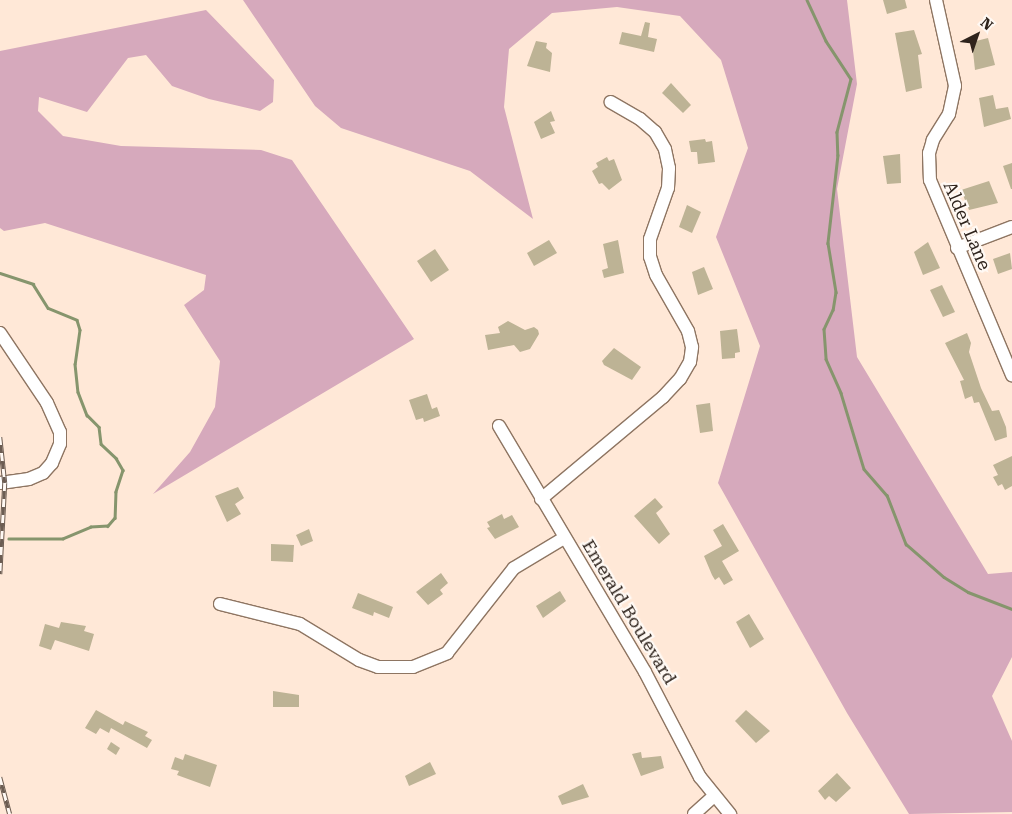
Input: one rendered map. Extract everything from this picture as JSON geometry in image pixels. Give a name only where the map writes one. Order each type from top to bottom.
[{"type":"street","name":"Alder Lane","points":[[936,0],[955,86],[954,101],[933,140],[928,166],[934,195],[1012,375]]},
{"type":"street","points":[[541,499],[663,397],[690,362],[692,347],[688,331],[656,275],[650,257],[650,239],[668,188],[669,168],[665,149],[655,132],[640,119],[611,102]]},
{"type":"street","points":[[958,248],[1012,227]]},
{"type":"street","points":[[0,334],[48,403],[60,432],[60,444],[52,463],[42,473],[29,480],[0,484]]},
{"type":"street","name":"Emerald Boulevard","points":[[499,426],[645,672],[713,797],[730,814]]},
{"type":"street","points":[[220,604],[300,624],[359,660],[378,667],[413,667],[447,653],[514,568],[564,538]]},
{"type":"street","points":[[694,814],[713,797]]},
{"type":"shaded area","points":[[243,0],[847,0],[857,84],[837,189],[857,357],[988,574],[1012,572],[1012,657],[992,696],[1012,741],[1012,812],[909,814],[847,713],[718,483],[760,346],[716,237],[748,148],[721,60],[680,16],[617,7],[552,13],[509,49],[504,107],[533,219],[470,171],[341,128],[315,106]]},
{"type":"shaded area","points":[[206,10],[274,80],[273,102],[260,111],[209,99],[172,86],[146,55],[128,58],[87,112],[39,97],[38,111],[63,136],[121,146],[261,150],[292,160],[414,339],[153,494],[190,452],[215,407],[220,361],[184,305],[204,290],[206,275],[45,223],[4,231],[0,228],[0,51]]},
{"type":"building","points":[[883,0],[905,0],[907,8],[887,14]]},
{"type":"building","points":[[645,22],[650,23],[648,37],[657,39],[654,52],[619,44],[622,32],[641,36]]},
{"type":"building","points":[[914,30],[922,54],[918,55],[922,88],[906,92],[895,33]]},
{"type":"building","points":[[988,38],[995,65],[975,70],[972,42]]},
{"type":"building","points":[[536,41],[547,43],[546,48],[552,53],[550,72],[527,66]]},
{"type":"building","points":[[671,83],[691,105],[683,113],[662,93]]},
{"type":"building","points":[[993,95],[996,109],[1008,107],[1011,119],[984,127],[979,98]]},
{"type":"building","points":[[551,111],[555,121],[550,122],[555,133],[541,139],[534,122]]},
{"type":"building","points":[[705,139],[706,142],[712,141],[715,162],[698,164],[697,152],[691,152],[689,141]]},
{"type":"building","points":[[900,154],[901,183],[887,184],[883,156]]},
{"type":"building","points":[[607,157],[609,161],[614,159],[622,180],[609,190],[602,183],[599,184],[592,171],[598,167],[596,163]]},
{"type":"building","points":[[1012,163],[1012,189],[1011,189],[1003,166]]},
{"type":"building","points":[[989,181],[998,203],[969,210],[961,190]]},
{"type":"building","points":[[687,205],[701,212],[692,233],[679,227]]},
{"type":"building","points":[[549,240],[557,253],[534,266],[527,253]]},
{"type":"building","points":[[618,240],[624,273],[604,278],[602,270],[608,268],[603,244]]},
{"type":"building","points":[[928,242],[940,268],[923,275],[914,252]]},
{"type":"building","points":[[435,249],[449,270],[431,282],[417,261]]},
{"type":"building","points":[[1010,253],[1012,269],[998,274],[993,259]]},
{"type":"building","points":[[704,267],[713,289],[698,295],[692,272]]},
{"type":"building","points":[[942,285],[955,312],[943,317],[930,290]]},
{"type":"building","points":[[508,321],[525,330],[534,327],[538,330],[539,334],[530,349],[520,352],[514,345],[488,350],[485,335],[500,333],[498,327]]},
{"type":"building","points":[[737,329],[740,352],[735,353],[735,358],[722,359],[720,331]]},
{"type":"building","points":[[967,333],[971,343],[969,352],[981,388],[992,411],[999,410],[1006,427],[1007,437],[995,441],[979,402],[974,403],[972,396],[965,399],[960,381],[964,380],[945,343]]},
{"type":"building","points":[[614,348],[641,367],[632,380],[604,365],[602,361]]},
{"type":"building","points":[[427,394],[432,409],[437,407],[440,416],[424,422],[423,418],[416,420],[409,400]]},
{"type":"building","points":[[710,403],[713,431],[700,433],[696,405]]},
{"type":"building","points":[[1012,456],[1012,486],[1005,490],[1002,484],[998,486],[993,477],[998,475],[993,465]]},
{"type":"building","points":[[238,487],[244,498],[235,504],[241,514],[227,522],[215,496]]},
{"type":"building","points":[[655,498],[663,507],[656,513],[670,534],[659,544],[634,516]]},
{"type":"building","points":[[502,514],[504,519],[512,515],[519,527],[495,539],[487,528],[490,527],[487,522]]},
{"type":"building","points":[[723,524],[739,551],[722,561],[733,580],[724,585],[719,577],[715,580],[704,556],[722,546],[713,530]]},
{"type":"building","points":[[309,529],[313,541],[301,546],[296,535]]},
{"type":"building","points":[[271,544],[294,545],[293,562],[271,561]]},
{"type":"building","points":[[441,573],[448,583],[440,590],[443,594],[428,605],[416,592]]},
{"type":"building","points":[[560,591],[566,601],[543,618],[536,606]]},
{"type":"building","points":[[358,593],[393,607],[389,618],[374,612],[373,616],[352,608]]},
{"type":"building","points":[[749,614],[764,639],[750,648],[736,622]]},
{"type":"building","points":[[61,622],[86,626],[84,631],[94,634],[89,651],[55,640],[51,650],[39,646],[45,624],[59,628]]},
{"type":"building","points":[[273,691],[299,695],[299,707],[273,707]]},
{"type":"building","points":[[96,710],[123,725],[125,721],[148,732],[145,736],[152,740],[147,748],[111,728],[109,733],[100,728],[96,734],[85,728]]},
{"type":"building","points":[[746,710],[770,731],[756,743],[735,721]]},
{"type":"building","points":[[111,742],[120,748],[116,755],[107,749]]},
{"type":"building","points":[[641,752],[642,758],[661,756],[664,768],[641,776],[632,754]]},
{"type":"building","points":[[185,754],[217,765],[210,787],[177,775],[179,771],[171,769],[175,757],[183,760]]},
{"type":"building","points":[[430,762],[436,774],[409,786],[405,776]]},
{"type":"building","points":[[837,773],[851,788],[836,802],[829,796],[825,800],[818,791]]},
{"type":"building","points":[[583,784],[589,797],[562,805],[558,796]]},
{"type":"waterway","points":[[807,0],[826,41],[851,79],[837,132],[838,155],[828,243],[836,292],[833,310],[824,329],[826,359],[841,393],[864,469],[887,495],[906,544],[944,577],[968,592],[1012,609]]},
{"type":"waterway","points":[[0,273],[33,284],[48,308],[77,320],[80,330],[75,364],[78,392],[87,415],[99,427],[101,444],[116,458],[123,470],[116,492],[115,518],[108,526],[91,527],[63,539],[9,539]]},
{"type":"railway","points":[[0,437],[5,483],[0,574]]},
{"type":"railway","points":[[0,777],[10,814]]}]
